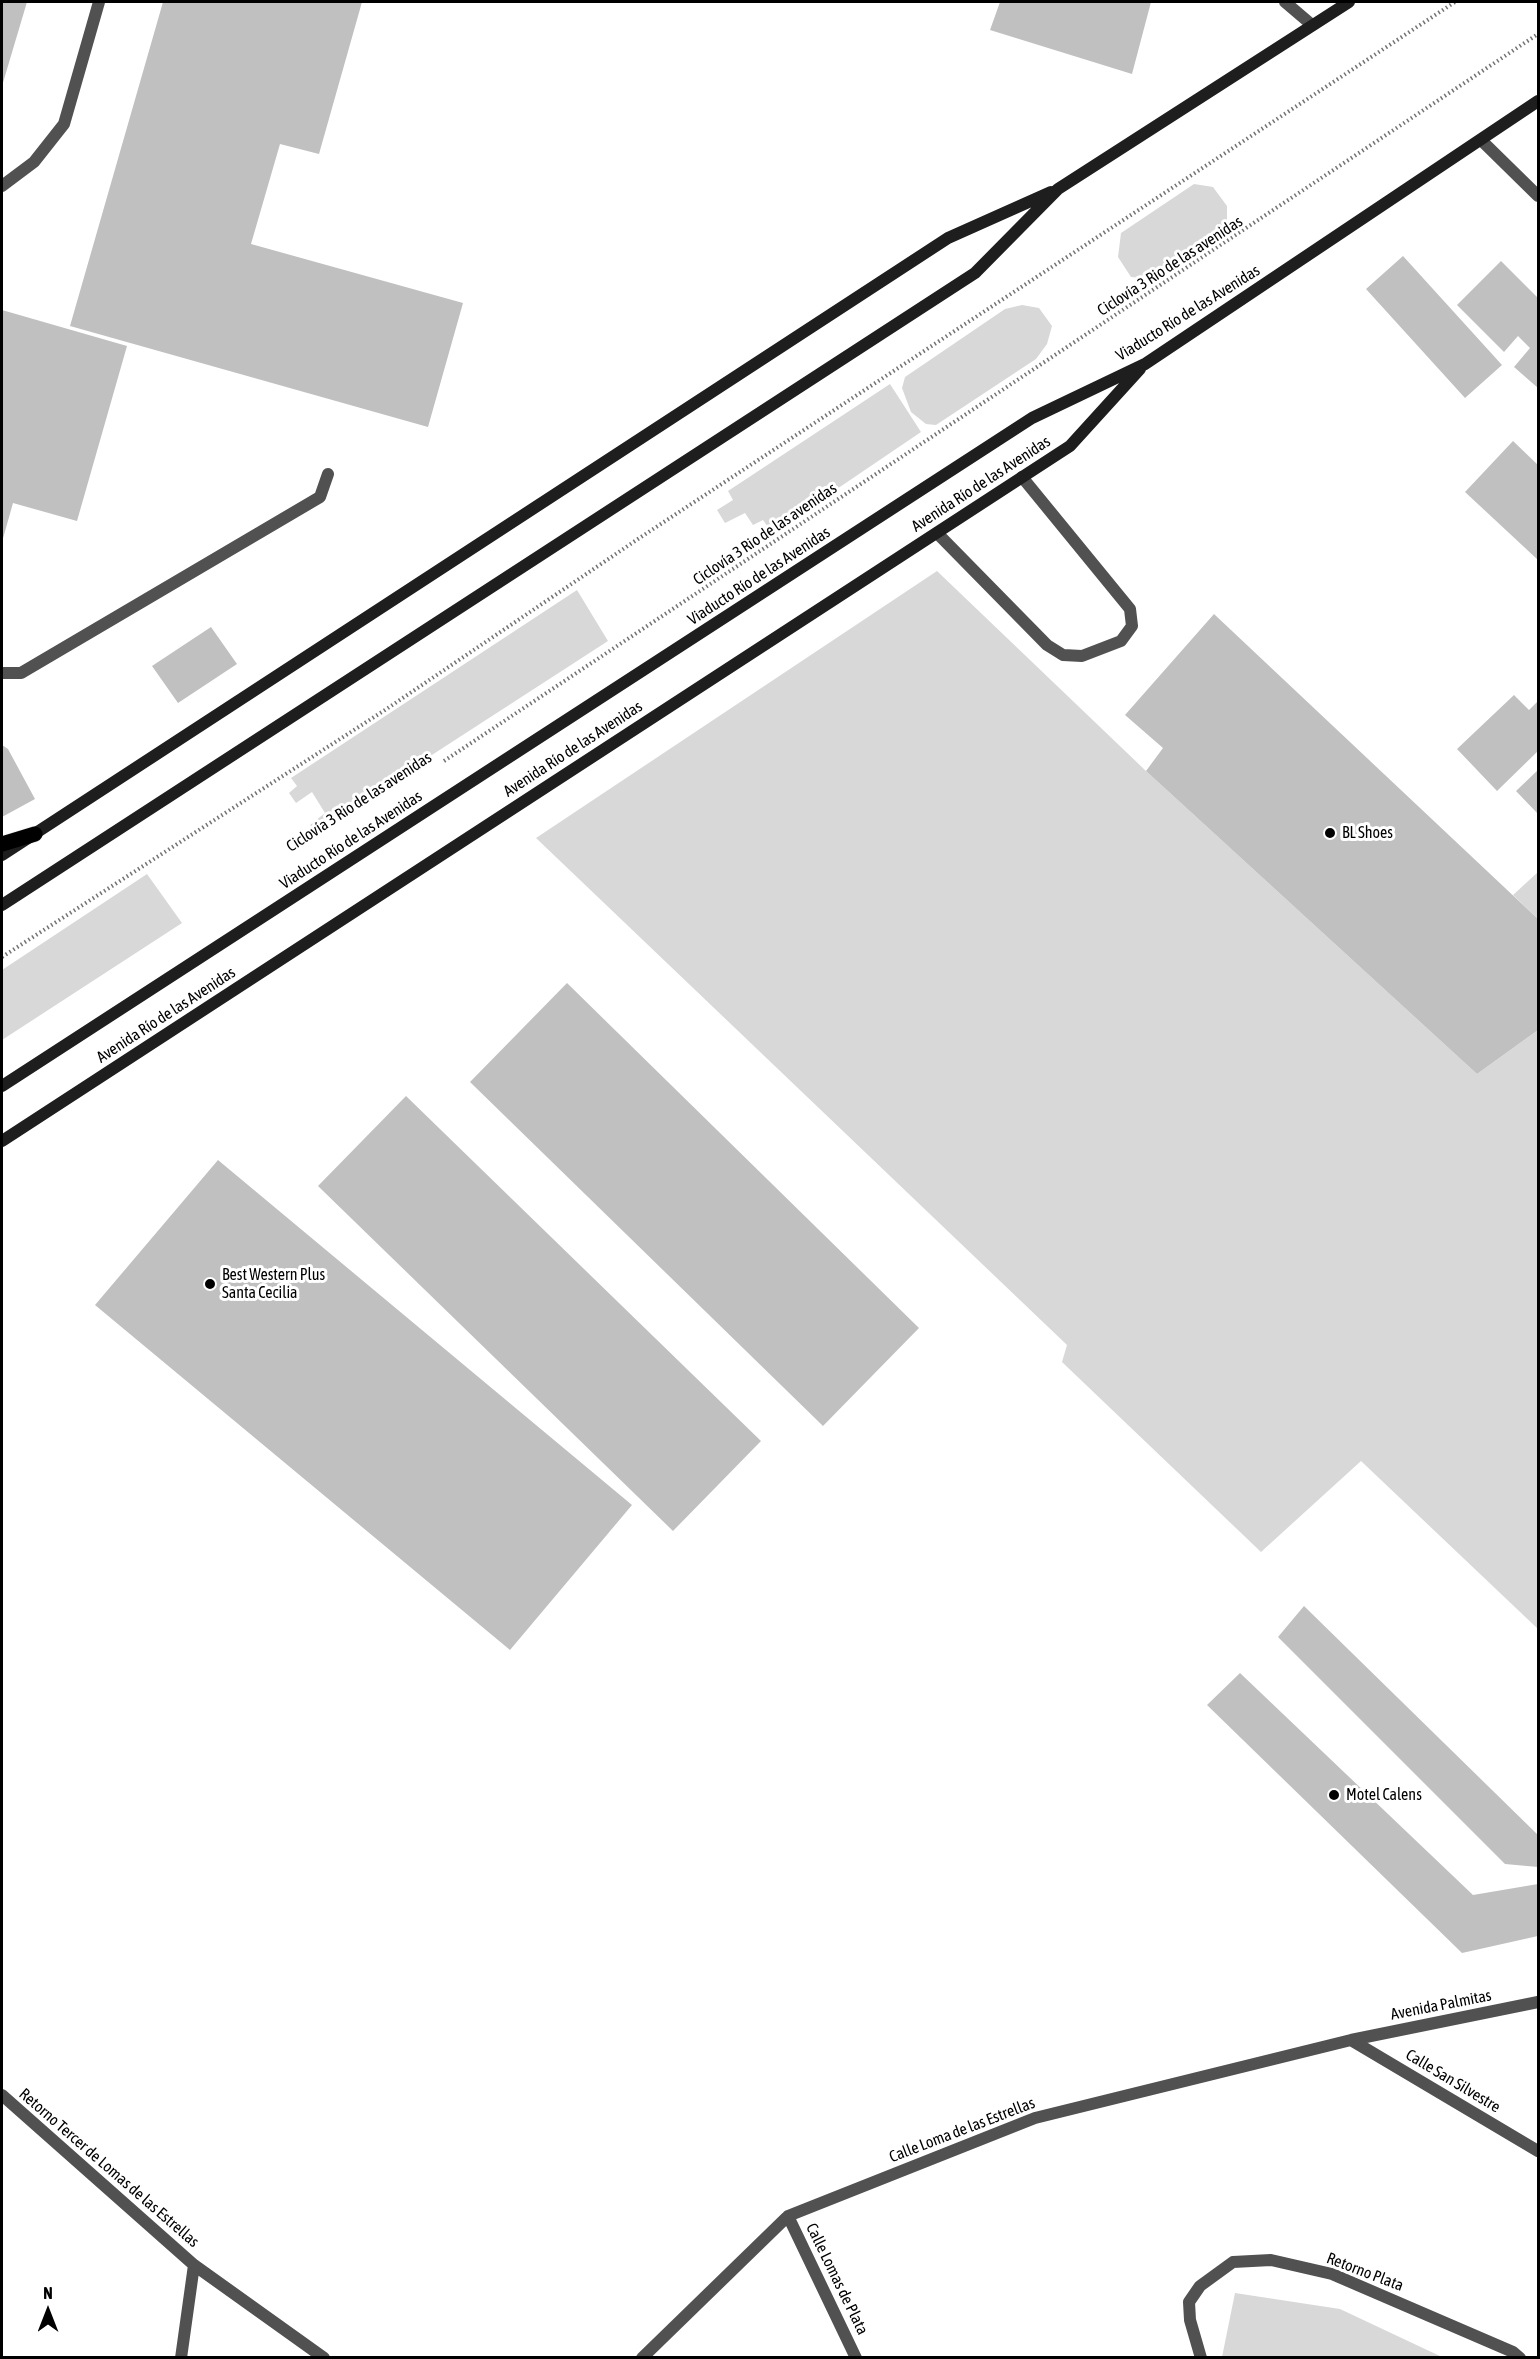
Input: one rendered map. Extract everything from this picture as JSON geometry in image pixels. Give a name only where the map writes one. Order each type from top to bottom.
[{"type":"main road","points":[[2,855],[948,238],[1058,189],[1349,2]]},
{"type":"main road","name":"Viaducto Río de las Avenidas","points":[[2,1086],[1032,418],[1145,364],[1539,101]]},
{"type":"main road","points":[[2,905],[975,273],[1058,189]]},
{"type":"main road","name":"Avenida Río de las Avenidas","points":[[2,1141],[1070,446],[1145,364]]},
{"type":"main road","points":[[2,844],[35,834]]},
{"type":"street","points":[[2,186],[34,162],[64,124],[99,2]]},
{"type":"street","points":[[1285,2],[1312,24]]},
{"type":"street","points":[[1481,140],[1539,196]]},
{"type":"street","points":[[2,673],[21,673],[320,497],[328,474]]},
{"type":"street","points":[[937,533],[1047,645],[1063,655],[1082,656],[1121,641],[1132,626],[1130,609],[1022,477]]},
{"type":"street","name":"Avenida Palmitas","points":[[1350,2040],[1539,2002]]},
{"type":"street","name":"Calle San Silvestre","points":[[1350,2040],[1539,2151]]},
{"type":"street","name":"Calle Loma de las Estrellas","points":[[642,2358],[788,2216],[1035,2118],[1350,2040]]},
{"type":"street","name":"Retorno Tercer de Lomas de las Estrellas","points":[[2,2095],[194,2265],[324,2358]]},
{"type":"street","name":"Calle Lomas de Plata","points":[[788,2216],[856,2358]]},
{"type":"street","name":"Retorno Plata","points":[[1201,2358],[1190,2320],[1189,2302],[1200,2286],[1233,2262],[1271,2260],[1332,2274],[1513,2352],[1520,2358]]},
{"type":"street","name":"Retorno Tercer de Lomas de las Estrellas","points":[[181,2358],[194,2265]]},
{"type":"path","points":[[2,957],[386,710],[648,532],[1455,2]]},
{"type":"path","name":"Ciclovía 3 Rio de las avenidas","points":[[434,768],[1539,34]]},
{"type":"shaded area","points":[[1194,184],[1213,187],[1227,206],[1227,230],[1153,279],[1131,277],[1118,257],[1121,233]]},
{"type":"shaded area","points":[[1022,305],[1039,308],[1052,326],[1047,344],[1036,359],[936,425],[926,424],[911,412],[902,388],[905,377],[1005,309]]},
{"type":"shaded area","points":[[890,384],[921,432],[772,533],[763,520],[753,525],[745,513],[725,523],[717,510],[733,500],[728,491]]},
{"type":"shaded area","points":[[937,571],[1146,771],[1477,1074],[1538,1030],[1538,1629],[1361,1461],[1261,1552],[1062,1362],[1067,1345],[536,838]]},
{"type":"shaded area","points":[[577,590],[608,641],[316,830],[310,825],[325,813],[312,792],[296,803],[289,793],[297,786],[291,778]]},
{"type":"shaded area","points":[[1538,872],[1538,919],[1513,895]]},
{"type":"shaded area","points":[[147,874],[182,923],[2,1040],[2,970]]},
{"type":"shaded area","points":[[1235,2293],[1340,2309],[1442,2357],[1222,2357]]},
{"type":"building","points":[[2,2],[27,2],[2,86]]},
{"type":"building","points":[[163,2],[362,2],[319,154],[280,144],[251,244],[463,303],[428,427],[70,326]]},
{"type":"building","points":[[1000,2],[1151,2],[1132,74],[990,30]]},
{"type":"building","points":[[1403,256],[1502,365],[1465,398],[1366,289]]},
{"type":"building","points":[[1501,261],[1538,298],[1538,388],[1514,367],[1530,348],[1518,336],[1504,352],[1457,305]]},
{"type":"building","points":[[2,310],[127,346],[77,521],[13,503],[2,542]]},
{"type":"building","points":[[1513,441],[1538,465],[1538,560],[1465,492]]},
{"type":"building","name":"BL Shoes","points":[[1214,614],[1538,919],[1538,1030],[1477,1074],[1146,771],[1163,748],[1125,715]]},
{"type":"building","points":[[211,627],[237,664],[178,703],[152,666]]},
{"type":"building","points":[[1514,695],[1529,710],[1538,701],[1538,751],[1497,791],[1457,749]]},
{"type":"building","points":[[2,745],[8,749],[35,799],[2,817]]},
{"type":"building","points":[[1538,770],[1538,814],[1516,791]]},
{"type":"building","points":[[567,983],[919,1328],[823,1426],[470,1082]]},
{"type":"building","points":[[406,1096],[761,1441],[673,1531],[318,1186]]},
{"type":"building","points":[[218,1160],[632,1505],[510,1650],[95,1305]]},
{"type":"building","name":"Motel Calens","points":[[1304,1606],[1538,1835],[1538,1867],[1505,1864],[1278,1637]]},
{"type":"building","name":"Motel Calens","points":[[1240,1673],[1473,1895],[1538,1884],[1538,1936],[1462,1953],[1207,1705]]},
{"type":"place","name":"BL Shoes","points":[[1330,833]]},
{"type":"place","name":"Best Western Plus Santa Cecilia","points":[[210,1284]]},
{"type":"place","name":"Motel Calens","points":[[1334,1795]]}]
